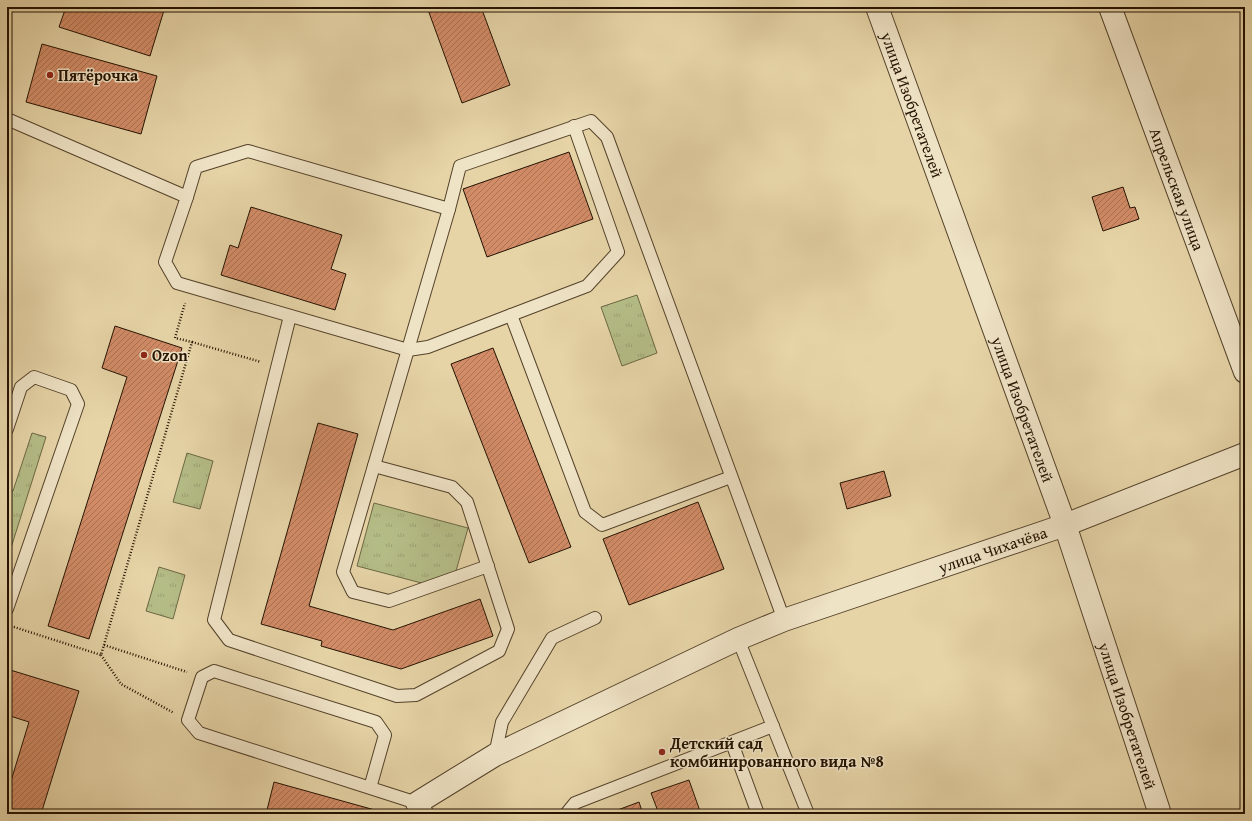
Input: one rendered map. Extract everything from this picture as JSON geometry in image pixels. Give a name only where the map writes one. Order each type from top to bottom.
[{"type":"street","name":"улица Изобретателей","points":[[877,7],[1065,524],[1160,814]]},
{"type":"street","name":"Апрельская улица","points":[[1110,7],[1245,372]]},
{"type":"street","name":"улица Чихачёва","points":[[420,809],[495,755],[738,639],[784,620],[1065,524],[1245,454]]},
{"type":"lane","points":[[7,118],[187,197]]},
{"type":"lane","points":[[488,566],[389,601],[353,592],[343,572],[449,209],[460,166],[591,121],[607,137],[784,620]]},
{"type":"lane","points":[[449,209],[248,151],[196,167],[165,262],[177,283],[408,350],[428,347],[587,286],[618,252],[574,126]]},
{"type":"lane","points":[[512,315],[585,512],[602,525],[732,477]]},
{"type":"lane","points":[[290,316],[214,620],[229,640],[397,696],[416,695],[499,651],[508,629],[467,502],[452,487],[374,466]]},
{"type":"lane","points":[[7,429],[21,387],[34,377],[71,390],[78,404],[7,609]]},
{"type":"lane","points":[[495,755],[502,722],[552,638],[595,618]]},
{"type":"lane","points":[[738,639],[808,814]]},
{"type":"lane","points":[[370,788],[385,734],[376,722],[214,671],[202,677],[188,720],[199,733],[370,788],[420,809]]},
{"type":"lane","points":[[566,814],[575,803],[773,726]]},
{"type":"lane","points":[[732,743],[758,814]]},
{"type":"path","points":[[190,286],[175,338],[278,366]]},
{"type":"path","points":[[101,655],[192,342]]},
{"type":"path","points":[[7,624],[101,655],[121,684],[188,720]]},
{"type":"path","points":[[104,645],[202,677]]},
{"type":"green space","points":[[637,295],[657,353],[622,366],[601,307]]},
{"type":"green space","points":[[32,433],[46,437],[10,551],[7,551],[7,490],[13,491]]},
{"type":"green space","points":[[187,453],[213,461],[200,509],[173,502]]},
{"type":"green space","points":[[374,503],[468,528],[456,571],[429,585],[357,566]]},
{"type":"green space","points":[[159,567],[185,575],[173,619],[146,611]]},
{"type":"building","points":[[66,7],[165,7],[150,56],[59,27]]},
{"type":"building","points":[[427,7],[481,7],[510,85],[462,103]]},
{"type":"building","points":[[42,44],[157,76],[141,134],[26,102]]},
{"type":"building","points":[[569,152],[593,219],[487,257],[463,189]]},
{"type":"building","points":[[1123,187],[1130,208],[1135,207],[1139,219],[1103,231],[1092,197]]},
{"type":"building","points":[[251,207],[342,235],[331,269],[346,274],[335,310],[221,275],[230,245],[238,248]]},
{"type":"building","points":[[115,326],[182,348],[89,639],[48,626],[127,377],[102,368]]},
{"type":"building","points":[[493,348],[571,547],[529,563],[451,364]]},
{"type":"building","points":[[318,423],[358,434],[309,606],[393,630],[480,599],[493,636],[401,669],[321,646],[322,641],[261,624]]},
{"type":"building","points":[[884,471],[891,496],[847,509],[840,483]]},
{"type":"building","points":[[698,502],[724,569],[629,605],[603,539]]},
{"type":"building","points":[[7,669],[79,691],[41,814],[7,814],[7,794],[29,722],[7,715]]},
{"type":"building","points":[[689,780],[701,814],[659,814],[651,793]]},
{"type":"building","points":[[274,782],[382,812],[382,814],[266,814]]},
{"type":"building","points":[[639,802],[643,814],[607,814]]},
{"type":"place","name":"Пятёрочка","points":[[50,75]]},
{"type":"place","name":"Ozon","points":[[144,355]]},
{"type":"place","name":"Детский сад комбинированного вида №8","points":[[662,752]]}]
